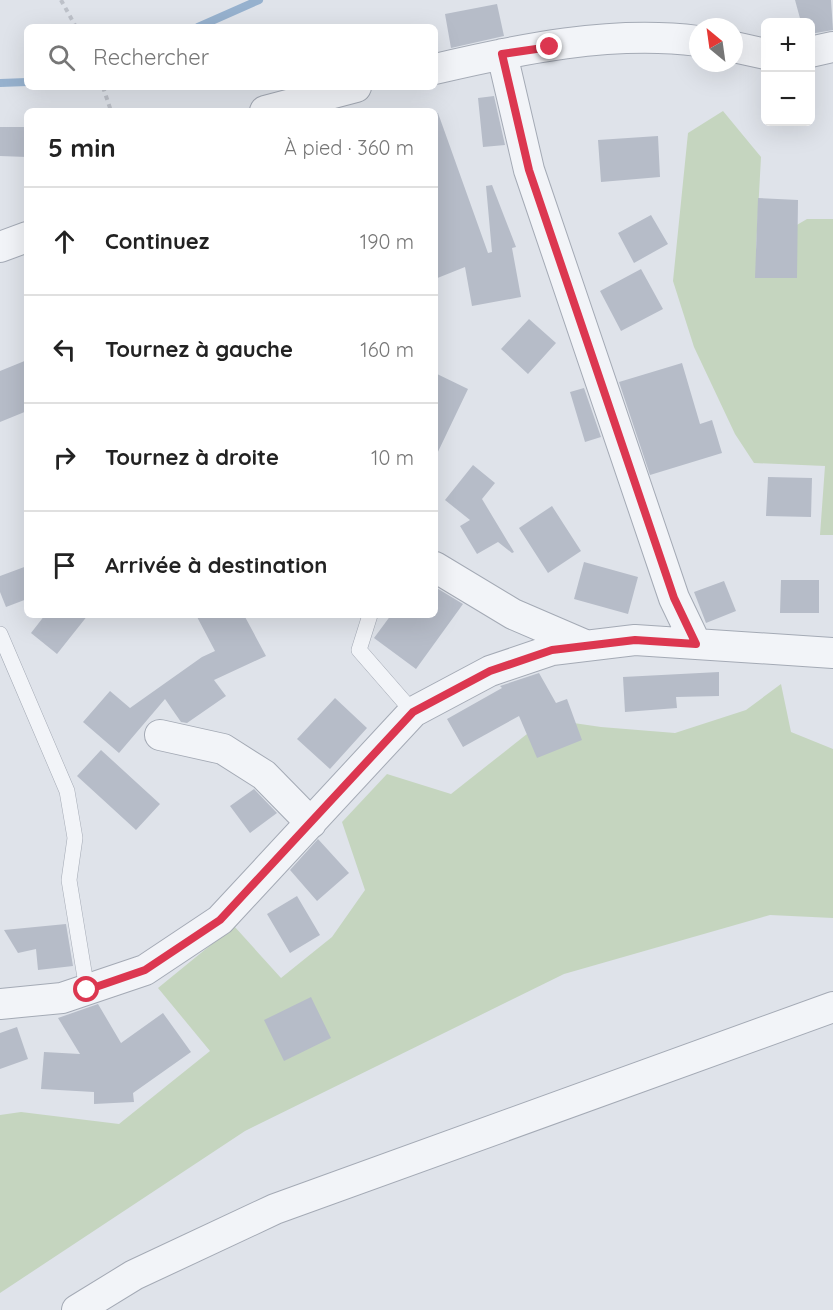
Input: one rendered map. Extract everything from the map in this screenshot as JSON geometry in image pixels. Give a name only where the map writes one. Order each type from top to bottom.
[{"type":"street","points":[[438,68],[502,54],[657,36],[689,39]]},
{"type":"street","points":[[815,51],[833,47]]},
{"type":"street","points":[[743,49],[761,53]]},
{"type":"street","points":[[502,54],[529,170],[674,598],[696,644]]},
{"type":"street","points":[[276,108],[345,90]]},
{"type":"street","points":[[0,247],[24,238]]},
{"type":"street","points":[[438,569],[513,615],[588,646]]},
{"type":"street","points":[[0,1004],[62,998],[145,970],[220,920],[413,712],[490,671],[552,650],[635,640],[833,653]]},
{"type":"street","points":[[160,735],[223,749],[264,775],[311,823]]},
{"type":"street","points":[[77,1310],[134,1275],[275,1209],[833,1008]]},
{"type":"lane","points":[[369,618],[359,650],[413,712]]},
{"type":"lane","points":[[0,634],[67,791],[75,838],[69,880],[87,990]]},
{"type":"path","points":[[61,0],[74,24]]},
{"type":"path","points":[[104,90],[110,108]]},
{"type":"green space","points":[[723,111],[761,157],[756,249],[807,219],[833,219],[833,535],[820,535],[825,466],[754,463],[735,434],[694,347],[673,281],[688,133]]},
{"type":"green space","points":[[781,684],[791,732],[833,749],[833,918],[770,915],[564,974],[245,1131],[0,1293],[0,1115],[21,1112],[119,1124],[210,1051],[158,988],[234,926],[281,978],[332,937],[365,890],[342,822],[387,774],[451,794],[546,719],[601,727],[675,733],[746,710]]},
{"type":"building","points":[[795,0],[831,0],[833,30],[815,33],[815,18],[800,18]]},
{"type":"building","points":[[497,4],[504,36],[451,48],[445,14]]},
{"type":"building","points":[[494,96],[505,145],[483,147],[478,98]]},
{"type":"building","points":[[438,113],[488,253],[492,252],[486,186],[492,185],[516,247],[512,248],[521,297],[472,306],[465,267],[438,278]]},
{"type":"building","points":[[0,127],[24,127],[24,157],[0,156]]},
{"type":"building","points":[[658,136],[660,177],[601,182],[598,140]]},
{"type":"building","points":[[758,198],[798,200],[797,278],[755,278]]},
{"type":"building","points":[[651,215],[668,244],[634,263],[618,233]]},
{"type":"building","points":[[641,269],[663,309],[621,331],[600,291]]},
{"type":"building","points":[[529,319],[556,343],[528,374],[501,349]]},
{"type":"building","points":[[24,361],[24,412],[0,422],[0,371]]},
{"type":"building","points":[[682,363],[700,424],[712,420],[722,453],[650,475],[619,382]]},
{"type":"building","points":[[438,374],[468,389],[438,452]]},
{"type":"building","points":[[584,388],[601,437],[585,442],[570,392]]},
{"type":"building","points":[[473,465],[495,483],[482,499],[514,552],[512,553],[498,542],[477,554],[460,526],[470,520],[445,500]]},
{"type":"building","points":[[768,477],[812,478],[811,517],[766,516]]},
{"type":"building","points":[[552,506],[581,551],[548,573],[519,528]]},
{"type":"building","points":[[584,562],[638,577],[628,614],[574,599]]},
{"type":"building","points":[[24,567],[24,600],[6,607],[0,592],[0,576]]},
{"type":"building","points":[[781,580],[819,580],[819,613],[780,613]]},
{"type":"building","points":[[724,581],[736,611],[706,623],[694,592]]},
{"type":"building","points":[[438,589],[463,604],[416,669],[374,638],[389,618],[438,618]]},
{"type":"building","points":[[43,618],[86,618],[57,654],[31,633]]},
{"type":"building","points":[[198,618],[246,618],[266,656],[214,680],[226,696],[187,723],[181,722],[165,699],[119,753],[83,722],[110,691],[130,708],[202,657],[215,651]]},
{"type":"building","points":[[719,672],[719,696],[676,697],[677,708],[625,712],[623,677]]},
{"type":"building","points":[[539,673],[556,703],[567,699],[582,740],[537,758],[519,716],[463,747],[447,719],[502,688],[500,686]]},
{"type":"building","points":[[335,698],[367,728],[330,769],[297,739]]},
{"type":"building","points":[[101,750],[160,804],[136,830],[77,776]]},
{"type":"building","points":[[254,789],[277,813],[250,833],[230,806]]},
{"type":"building","points":[[318,839],[349,873],[317,901],[290,870]]},
{"type":"building","points":[[297,896],[320,935],[290,953],[267,914]]},
{"type":"building","points":[[66,924],[73,966],[38,970],[36,949],[18,953],[4,930]]},
{"type":"building","points":[[311,997],[331,1038],[284,1061],[264,1020]]},
{"type":"building","points":[[98,1004],[121,1043],[163,1013],[191,1052],[133,1093],[134,1102],[94,1104],[94,1092],[41,1089],[44,1052],[80,1054],[58,1018]]},
{"type":"building","points":[[17,1027],[28,1059],[0,1069],[0,1033]]},
{"type":"waterway","points":[[205,24],[259,0]]},
{"type":"waterway","points":[[0,83],[24,82]]},
{"type":"route","points":[[87,990],[145,970],[220,920],[413,712],[490,671],[552,650],[635,640],[696,644],[674,598],[529,170],[502,54],[550,47]]}]
